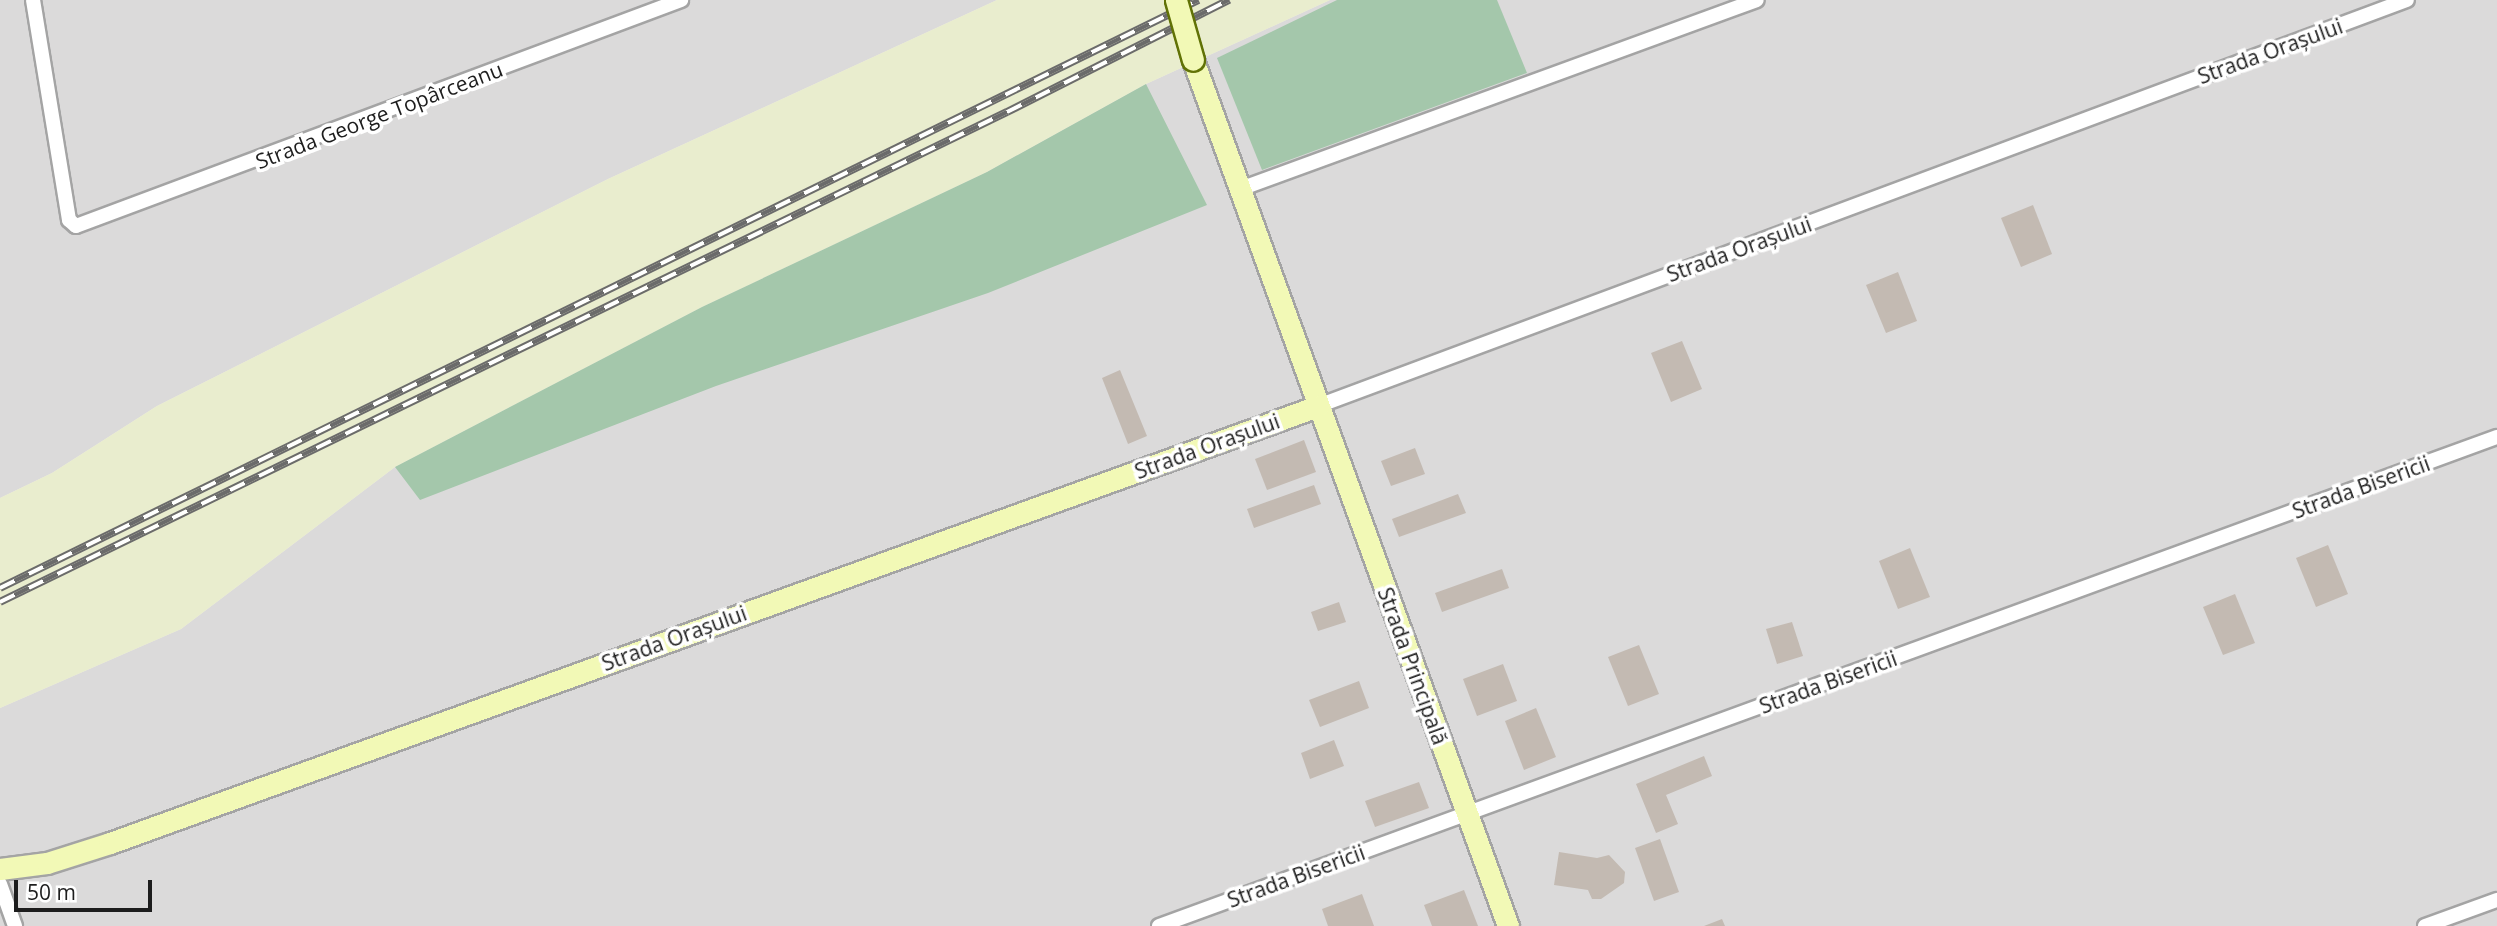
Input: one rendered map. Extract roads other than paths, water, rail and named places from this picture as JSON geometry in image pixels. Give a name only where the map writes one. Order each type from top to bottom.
[{"type":"main road","name":"Strada Principală","points":[[1176,0],[1193,60],[1508,926]]},
{"type":"main road","name":"Strada Orașului","points":[[0,869],[47,863],[110,843],[1318,406]]},
{"type":"street","name":"Strada George Topârceanu","points":[[33,0],[69,220],[76,226],[681,0]]},
{"type":"street","points":[[1240,189],[1757,0]]},
{"type":"street","name":"Strada Orașului","points":[[1318,406],[2407,0]]},
{"type":"street","name":"Strada Bisericii","points":[[1159,926],[2497,437]]},
{"type":"street","points":[[0,884],[16,926]]},
{"type":"street","points":[[2425,926],[2497,900]]},
{"type":"railway","points":[[0,588],[1198,0]]},
{"type":"railway","points":[[0,602],[1007,112],[1229,0]]}]
